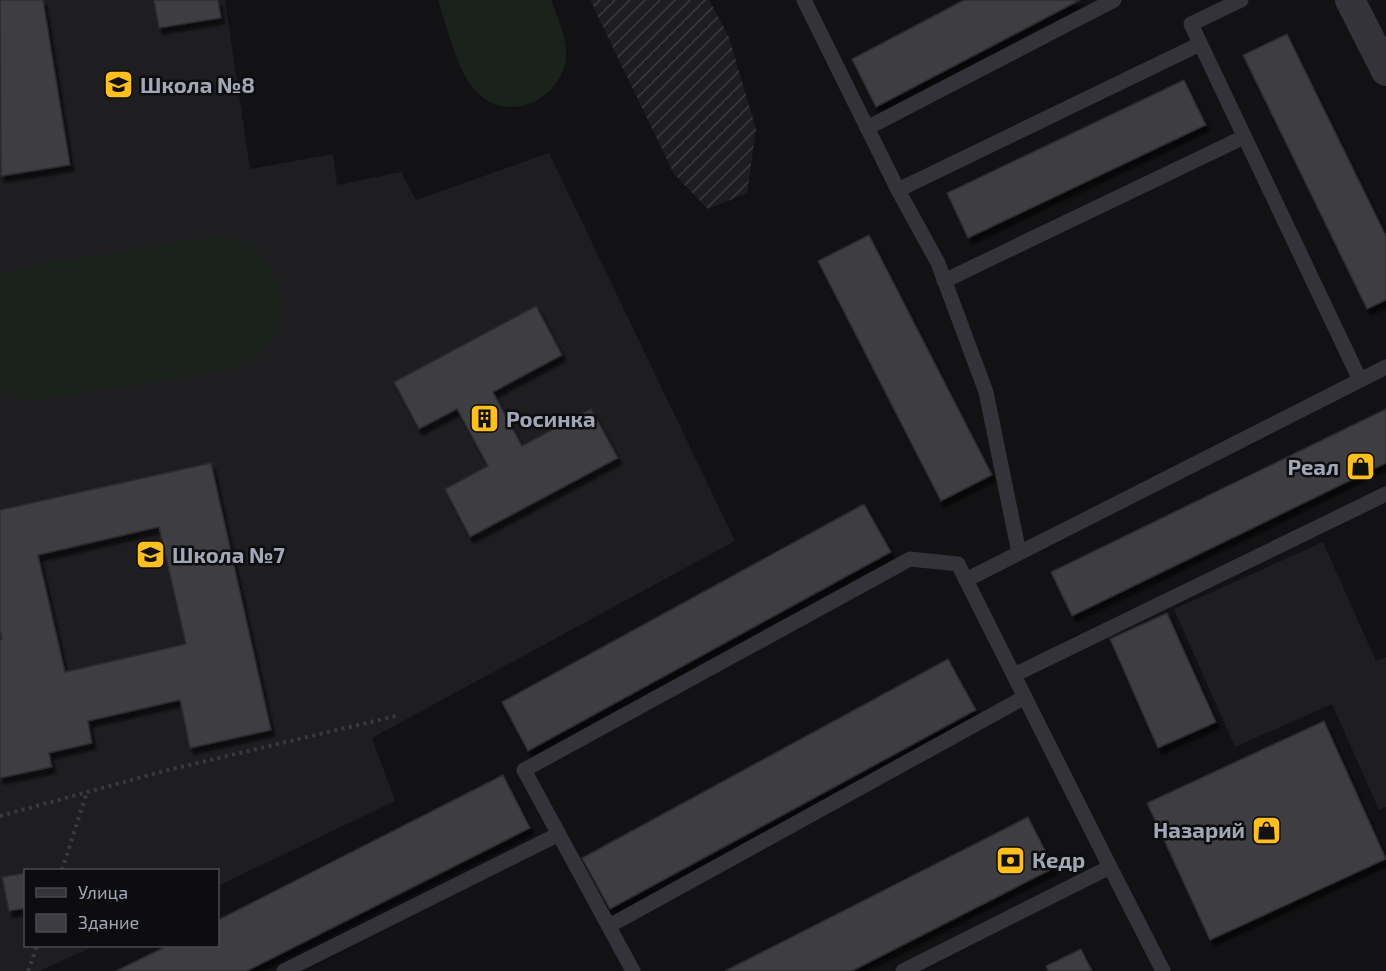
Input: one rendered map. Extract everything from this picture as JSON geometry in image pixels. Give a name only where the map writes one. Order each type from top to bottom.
[{"type":"street","points":[[1350,0],[1386,71]]},
{"type":"lane","points":[[804,0],[898,190],[938,263],[986,392],[1019,553]]},
{"type":"lane","points":[[867,128],[1114,0]]},
{"type":"lane","points":[[1241,0],[1191,24],[1360,380]]},
{"type":"lane","points":[[898,190],[1200,44]]},
{"type":"lane","points":[[944,281],[1244,137]]},
{"type":"lane","points":[[966,580],[1386,367]]},
{"type":"lane","points":[[1014,675],[1386,494]]},
{"type":"lane","points":[[633,971],[524,770],[910,559],[958,564],[1163,971]]},
{"type":"lane","points":[[609,926],[1025,697]]},
{"type":"lane","points":[[284,971],[559,834]]},
{"type":"lane","points":[[907,970],[1110,867]]},
{"type":"path","points":[[0,816],[164,771],[396,716]]},
{"type":"path","points":[[62,869],[87,792]]},
{"type":"path","points":[[28,971],[36,947]]},
{"type":"shaded area","points":[[0,0],[225,0],[250,169],[333,154],[337,185],[401,172],[416,200],[549,153],[735,541],[372,738],[395,801],[219,886],[219,869],[24,869],[24,947],[92,947],[40,971],[0,971]]},
{"type":"shaded area","points":[[438,0],[551,0],[562,28],[566,50],[562,73],[554,86],[543,96],[530,103],[515,107],[500,106],[486,100],[474,89],[462,70]]},
{"type":"shaded area","points":[[590,0],[709,0],[729,37],[756,129],[747,193],[708,209],[674,174]]},
{"type":"shaded area","points":[[204,238],[229,238],[247,246],[271,268],[278,282],[282,297],[282,313],[278,328],[269,343],[255,357],[226,370],[46,399],[21,399],[0,389],[0,277],[23,267]]},
{"type":"shaded area","points":[[1323,542],[1376,661],[1386,657],[1386,807],[1379,810],[1332,704],[1235,747],[1174,609]]},
{"type":"building","points":[[0,0],[43,0],[70,165],[1,176]]},
{"type":"building","points":[[154,0],[218,0],[221,18],[159,28]]},
{"type":"building","points":[[964,0],[1080,0],[876,107],[852,59]]},
{"type":"building","points":[[1287,34],[1386,236],[1386,300],[1367,309],[1243,55]]},
{"type":"building","points":[[1184,80],[1206,125],[968,238],[947,193]]},
{"type":"building","points":[[869,235],[992,475],[941,501],[818,261]]},
{"type":"building","name":"Росинка","points":[[536,306],[562,355],[493,392],[522,446],[591,409],[618,458],[470,537],[445,489],[488,466],[457,409],[419,429],[394,382]]},
{"type":"building","points":[[1386,409],[1386,463],[1072,616],[1051,572]]},
{"type":"building","points":[[211,463],[271,730],[190,748],[180,700],[88,721],[92,743],[49,753],[52,767],[0,778],[0,640],[2,639],[0,631],[0,510]],"holes":[[[159,527],[186,644],[65,672],[38,555]]]},
{"type":"building","points":[[864,504],[891,552],[528,751],[502,702]]},
{"type":"building","points":[[1167,613],[1216,722],[1158,748],[1110,639]]},
{"type":"building","points":[[948,659],[976,710],[610,909],[582,858]]},
{"type":"building","name":"Назарий","points":[[1324,721],[1386,859],[1210,940],[1147,803]]},
{"type":"building","points":[[503,775],[530,828],[247,971],[116,971],[165,947],[219,947],[219,919]]},
{"type":"building","points":[[1028,817],[1054,868],[852,971],[725,971]]},
{"type":"building","points":[[24,873],[24,908],[9,911],[2,877]]},
{"type":"building","points":[[1081,949],[1092,971],[1048,971],[1046,966]]},
{"type":"place","name":"Школа №8","points":[[119,85]]},
{"type":"place","name":"Росинка","points":[[485,419]]},
{"type":"place","name":"Реал","points":[[1360,467]]},
{"type":"place","name":"Школа №7","points":[[151,555]]},
{"type":"place","name":"Назарий","points":[[1266,830]]},
{"type":"place","name":"Кедр","points":[[1011,860]]}]
